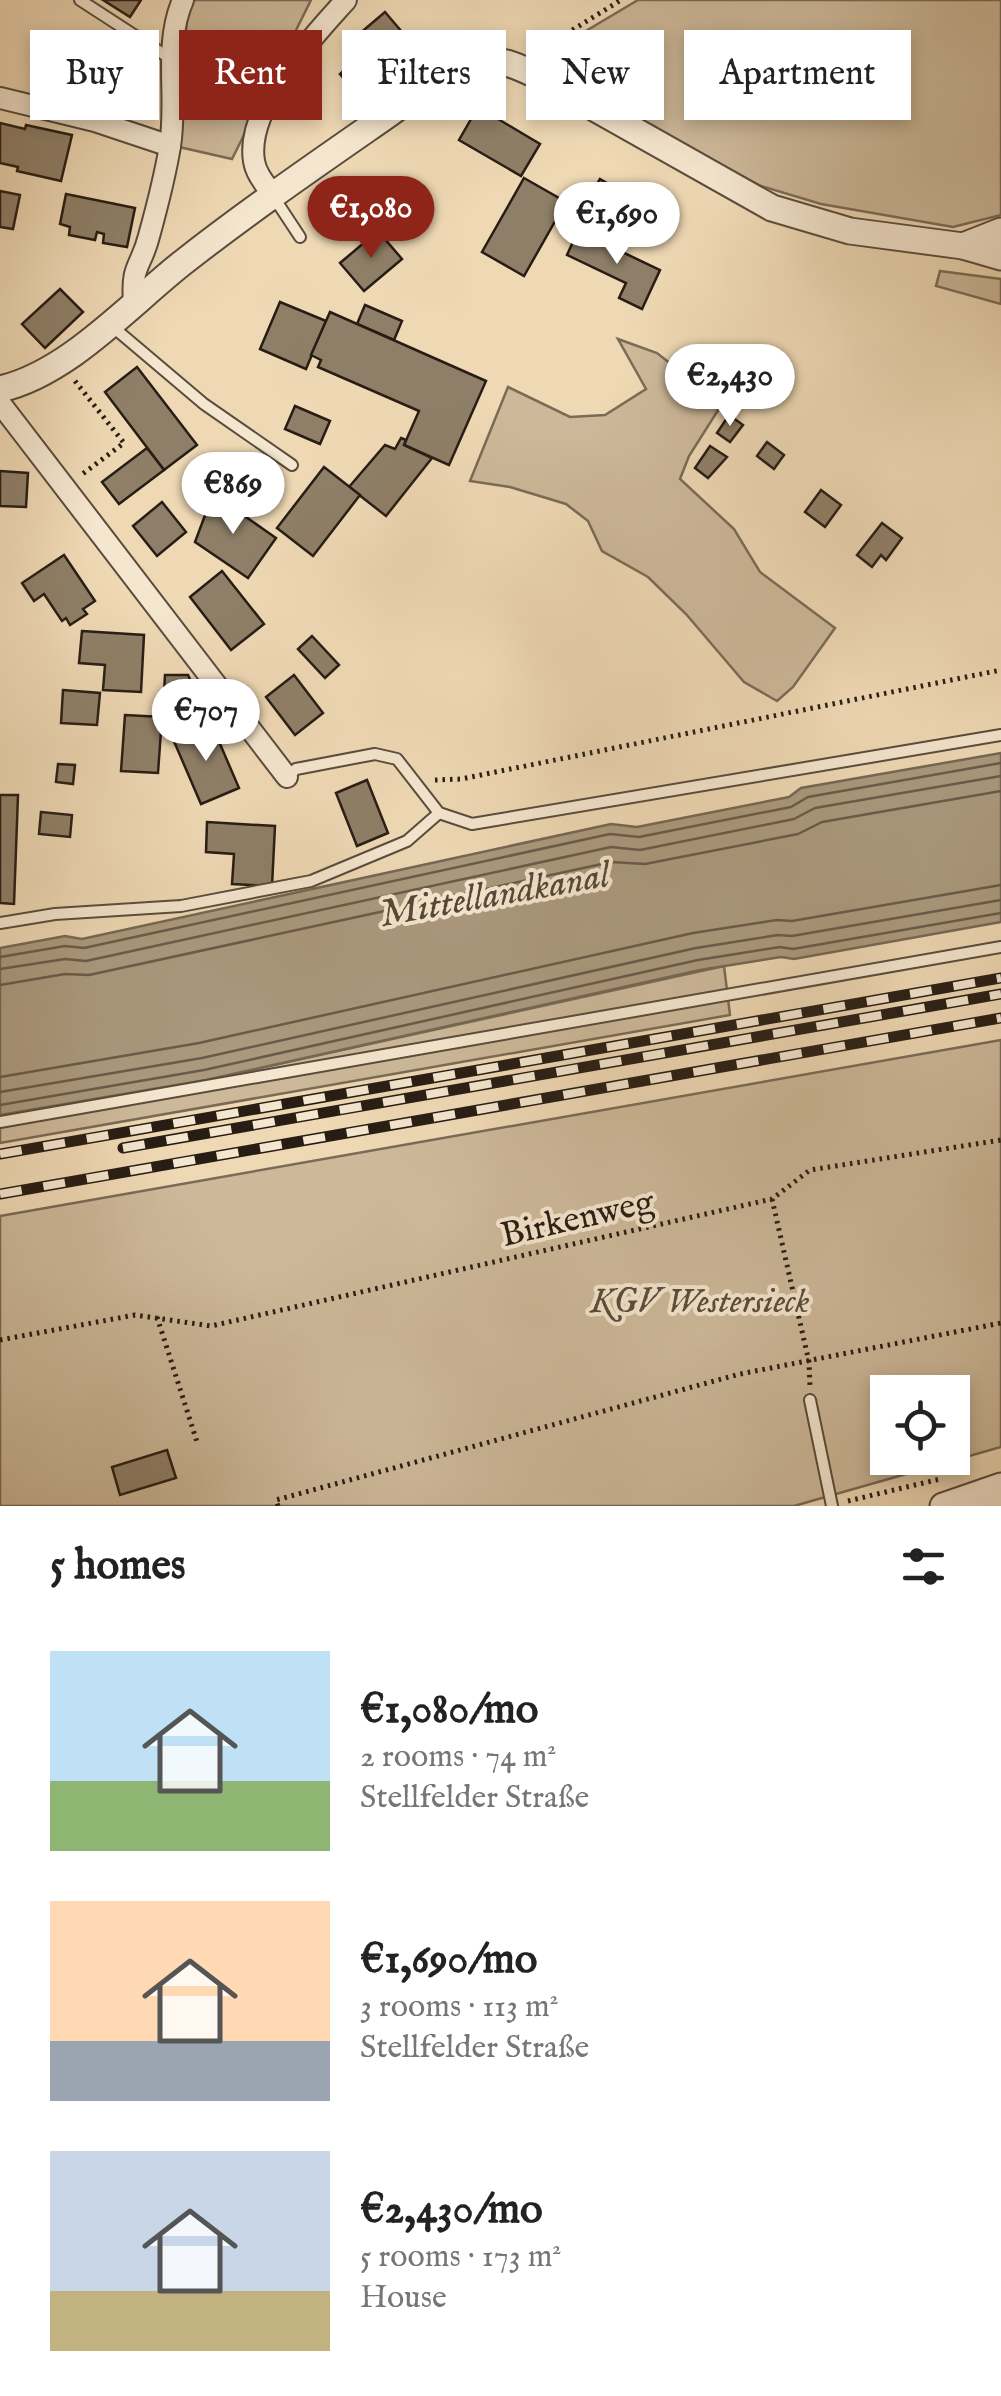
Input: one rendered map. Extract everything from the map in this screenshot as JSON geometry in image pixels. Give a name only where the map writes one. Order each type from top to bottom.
[{"type":"street","points":[[272,195],[257,173],[253,157],[264,109],[292,64],[344,0]]},
{"type":"street","points":[[134,302],[132,275],[148,241],[170,146],[172,46],[181,1]]},
{"type":"street","points":[[0,390],[26,384],[60,362],[272,195],[441,77],[483,60],[498,61],[526,72]]},
{"type":"street","points":[[0,98],[170,146]]},
{"type":"street","points":[[615,120],[772,208],[850,230],[964,246],[1001,257]]},
{"type":"street","points":[[964,246],[1001,231]]},
{"type":"street","points":[[0,404],[287,777]]},
{"type":"street","points":[[944,1506],[1001,1486]]},
{"type":"lane","points":[[80,0],[172,60]]},
{"type":"lane","points":[[272,195],[300,237]]},
{"type":"lane","points":[[109,322],[204,404],[292,465]]},
{"type":"lane","points":[[287,777],[296,770],[375,754],[396,759],[439,813],[472,824],[1001,735]]},
{"type":"lane","points":[[0,922],[56,914],[181,906],[311,881],[407,841],[439,813]]},
{"type":"lane","points":[[0,1122],[1001,947]]},
{"type":"lane","points":[[810,1400],[832,1506]]},
{"type":"path","points":[[572,30],[620,0]]},
{"type":"path","points":[[60,362],[124,443],[65,488]]},
{"type":"path","points":[[416,781],[460,779],[1001,670]]},
{"type":"path","name":"Birkenweg","points":[[0,1340],[135,1315],[211,1326],[772,1198],[810,1170],[1001,1140]]},
{"type":"path","points":[[772,1198],[809,1362],[810,1400]]},
{"type":"path","points":[[157,1317],[198,1445]]},
{"type":"path","points":[[278,1506],[276,1500],[740,1374],[1001,1323]]},
{"type":"path","points":[[832,1506],[943,1478]]},
{"type":"path","points":[[866,1496],[868,1506]]},
{"type":"green space","points":[[193,0],[311,0],[296,30],[186,30]]},
{"type":"green space","points":[[638,0],[1001,0],[1001,215],[953,227],[821,204],[761,186],[634,120],[664,120],[664,30],[588,30]]},
{"type":"green space","points":[[181,120],[251,120],[232,159],[179,147]]},
{"type":"green space","points":[[940,271],[1001,279],[1001,304],[936,286]]},
{"type":"green space","points":[[618,339],[657,353],[722,404],[689,456],[680,479],[734,529],[760,572],[835,628],[793,687],[777,701],[744,682],[686,614],[648,577],[602,551],[588,521],[566,504],[510,487],[470,481],[508,387],[570,417],[605,415],[646,389]]},
{"type":"green space","points":[[724,966],[730,1015],[0,1143],[0,1115],[206,1080]]},
{"type":"green space","name":"KGV Westersieck","points":[[1001,1040],[1001,1447],[970,1456],[970,1375],[870,1375],[870,1475],[903,1475],[794,1506],[0,1506],[0,1216]]},
{"type":"water","name":"Mittellandkanal","points":[[1001,753],[1001,922],[794,959],[781,957],[700,970],[206,1080],[0,1115],[0,948],[65,936],[82,939],[611,824],[637,827],[789,797],[801,788]]},
{"type":"building","points":[[103,0],[141,0],[130,17]]},
{"type":"building","points":[[385,12],[400,30],[364,30]]},
{"type":"building","points":[[471,120],[500,120],[540,144],[521,176],[459,140]]},
{"type":"building","points":[[0,123],[72,135],[61,181],[0,163]]},
{"type":"building","points":[[524,178],[566,202],[524,276],[482,252]]},
{"type":"building","points":[[600,179],[643,204],[621,243],[612,247],[603,244],[603,233],[577,218]]},
{"type":"building","points":[[0,191],[20,195],[13,229],[0,227]]},
{"type":"building","points":[[66,194],[135,208],[127,247],[103,243],[104,234],[97,232],[95,240],[69,235],[70,227],[60,224]]},
{"type":"building","points":[[378,231],[402,259],[364,291],[340,263]]},
{"type":"building","points":[[578,231],[660,270],[642,309],[619,298],[626,283],[567,255]]},
{"type":"building","points":[[60,289],[83,312],[45,348],[22,324]]},
{"type":"building","points":[[280,302],[326,321],[306,369],[260,349]]},
{"type":"building","points":[[365,305],[402,321],[394,340],[357,324]]},
{"type":"building","points":[[330,312],[486,381],[449,465],[404,445],[419,411],[318,367],[321,360],[311,355]]},
{"type":"building","points":[[137,367],[197,445],[164,470],[105,392]]},
{"type":"building","points":[[295,406],[330,421],[320,444],[285,429]]},
{"type":"building","points":[[729,415],[743,425],[730,442],[717,433]]},
{"type":"building","points":[[401,438],[406,440],[404,445],[432,458],[386,516],[349,487],[385,445],[395,449]]},
{"type":"building","points":[[767,442],[784,455],[774,469],[757,456]]},
{"type":"building","points":[[710,446],[727,457],[708,478],[695,468]]},
{"type":"building","points":[[147,448],[164,470],[119,504],[102,482]]},
{"type":"building","points":[[324,467],[360,495],[313,556],[277,528]]},
{"type":"building","points":[[0,471],[28,473],[26,507],[0,506]]},
{"type":"building","points":[[821,490],[841,505],[825,527],[805,512]]},
{"type":"building","points":[[213,494],[276,538],[248,578],[195,542]]},
{"type":"building","points":[[162,502],[186,532],[157,556],[133,526]]},
{"type":"building","points":[[882,523],[902,538],[886,560],[881,555],[872,567],[857,555]]},
{"type":"building","points":[[64,555],[95,601],[83,609],[87,614],[70,625],[66,618],[62,621],[44,594],[34,601],[22,583]]},
{"type":"building","points":[[222,571],[264,624],[231,650],[190,597]]},
{"type":"building","points":[[82,631],[144,635],[141,692],[103,690],[105,665],[79,663]]},
{"type":"building","points":[[312,636],[339,665],[325,678],[298,649]]},
{"type":"building","points":[[165,675],[188,675],[197,694],[164,693]]},
{"type":"building","points":[[294,675],[323,713],[295,735],[266,697]]},
{"type":"building","points":[[63,690],[100,693],[97,725],[61,723]]},
{"type":"building","points":[[125,715],[162,717],[158,773],[121,771]]},
{"type":"building","points":[[211,723],[239,788],[201,804],[173,739]]},
{"type":"building","points":[[58,764],[75,765],[73,784],[56,782]]},
{"type":"building","points":[[367,780],[388,833],[357,846],[336,793]]},
{"type":"building","points":[[0,795],[18,795],[14,904],[0,903]]},
{"type":"building","points":[[41,812],[72,815],[70,837],[39,834]]},
{"type":"building","points":[[207,822],[275,826],[272,886],[232,884],[234,854],[206,852]]},
{"type":"building","points":[[167,1450],[176,1478],[120,1495],[112,1467]]},
{"type":"railway","points":[[0,1154],[1001,978]]},
{"type":"railway","points":[[123,1148],[1001,994]]},
{"type":"railway","points":[[0,1194],[1001,1018]]}]
